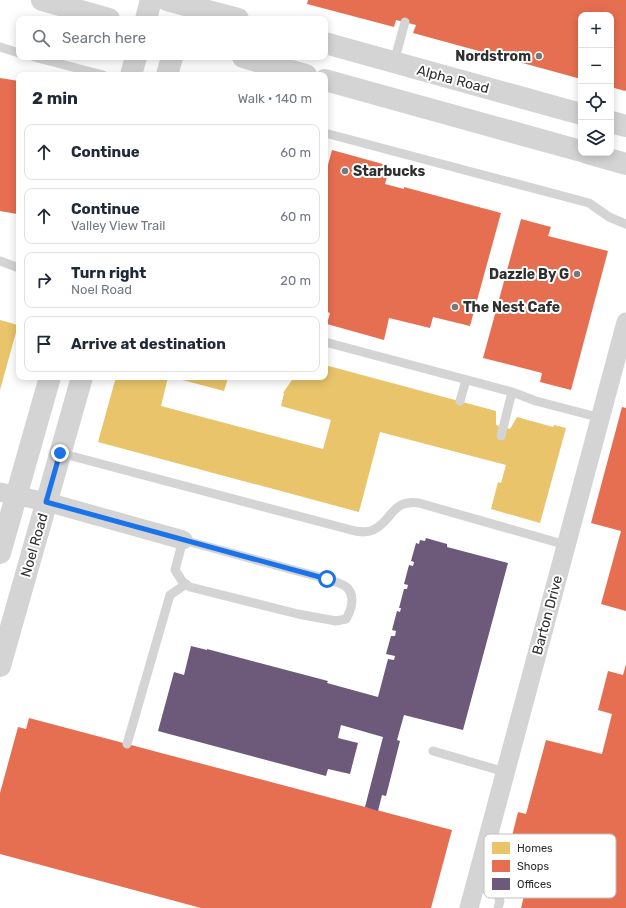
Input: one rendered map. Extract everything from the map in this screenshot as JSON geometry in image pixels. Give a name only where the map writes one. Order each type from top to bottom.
[{"type":"street","points":[[42,0],[98,16]]},
{"type":"street","points":[[147,16],[151,0]]},
{"type":"street","points":[[181,6],[225,16]]},
{"type":"street","name":"Alpha Road","points":[[328,44],[578,113]]},
{"type":"street","points":[[132,72],[135,60]]},
{"type":"street","points":[[168,72],[171,60]]},
{"type":"street","points":[[254,60],[296,72]]},
{"type":"street","points":[[328,81],[578,150]]},
{"type":"street","points":[[614,123],[626,126]]},
{"type":"street","points":[[598,156],[626,164]]},
{"type":"street","name":"Barton Drive","points":[[488,834],[626,322]]},
{"type":"street","points":[[0,553],[8,494],[49,380]]},
{"type":"street","name":"Noel Road","points":[[0,666],[81,380]]},
{"type":"street","points":[[8,494],[46,502],[183,540]]},
{"type":"street","name":"Barton Drive","points":[[469,908],[484,849]]},
{"type":"lane","points":[[394,62],[404,22]]},
{"type":"lane","points":[[0,47],[16,52]]},
{"type":"lane","points":[[46,60],[92,72]]},
{"type":"lane","points":[[328,134],[589,203],[609,217],[626,224]]},
{"type":"lane","points":[[0,262],[16,267]]},
{"type":"lane","points":[[328,343],[512,392],[536,401],[600,418]]},
{"type":"lane","points":[[460,401],[466,380]]},
{"type":"lane","points":[[501,436],[512,392]]},
{"type":"lane","points":[[60,453],[355,531],[365,532],[374,530],[395,510],[403,504],[410,502],[419,503],[566,545]]},
{"type":"lane","points":[[183,540],[327,579],[346,587],[352,597],[351,610],[346,619],[336,621],[298,614],[190,587],[182,581],[175,570],[183,540]]},
{"type":"lane","points":[[127,744],[170,595],[186,584]]},
{"type":"lane","points":[[433,751],[505,772]]},
{"type":"lane","points":[[474,886],[484,889]]},
{"type":"lane","points":[[498,908],[500,901],[499,898]]},
{"type":"building: Homes","points":[[0,320],[16,324],[16,332],[0,390]]},
{"type":"building: Homes","points":[[328,366],[496,411],[496,425],[510,429],[517,417],[553,427],[554,425],[566,428],[540,523],[491,509],[498,482],[501,483],[506,465],[380,432],[359,512],[98,442],[115,380],[167,380],[161,406],[323,449],[331,420],[281,406],[283,393],[292,380],[328,380]]},
{"type":"building: Homes","points":[[182,380],[227,380],[224,391]]},
{"type":"building: Shops","name":"Nordstrom","points":[[308,0],[626,0],[626,90],[614,88],[614,12],[578,12],[578,78],[413,33],[416,25],[396,20],[394,27],[307,4]]},
{"type":"building: Shops","points":[[0,78],[16,81],[16,214],[0,211]]},
{"type":"building: Shops","points":[[332,150],[390,166],[385,184],[404,189],[404,187],[501,213],[470,326],[433,317],[430,328],[389,318],[384,340],[328,324],[330,313],[328,312],[328,165]]},
{"type":"building: Shops","points":[[521,219],[551,227],[548,236],[608,251],[571,390],[540,382],[542,373],[483,358]]},
{"type":"building: Shops","points":[[622,407],[626,408],[626,611],[601,604],[621,531],[591,523]]},
{"type":"building: Shops","points":[[626,664],[626,908],[521,908],[524,898],[616,898],[616,834],[512,834],[518,812],[526,814],[546,740],[602,754],[612,714],[598,710],[608,671],[623,675]]},
{"type":"building: Shops","points":[[29,718],[452,830],[431,908],[201,908],[0,854],[0,793],[18,727],[26,729]]},
{"type":"building: Offices","points":[[426,538],[447,544],[447,547],[508,563],[463,730],[404,715],[397,740],[400,741],[386,796],[382,795],[378,811],[365,807],[383,737],[341,725],[338,738],[358,743],[350,774],[328,769],[326,776],[158,731],[174,672],[184,675],[191,646],[328,681],[327,683],[378,697],[388,659],[394,660],[395,656],[386,654],[391,636],[395,636],[396,631],[392,630],[397,611],[400,612],[401,608],[399,608],[404,589],[407,589],[408,585],[404,584],[409,565],[413,566],[414,562],[411,561],[416,543],[419,544],[420,540],[425,541]]},
{"type":"place","name":"Nordstrom","points":[[539,56]]},
{"type":"place","name":"Starbucks","points":[[345,171]]},
{"type":"place","name":"Dazzle By G","points":[[577,274]]},
{"type":"place","name":"The Nest Cafe","points":[[455,307]]},
{"type":"route","points":[[60,453],[46,502],[327,579]]}]
